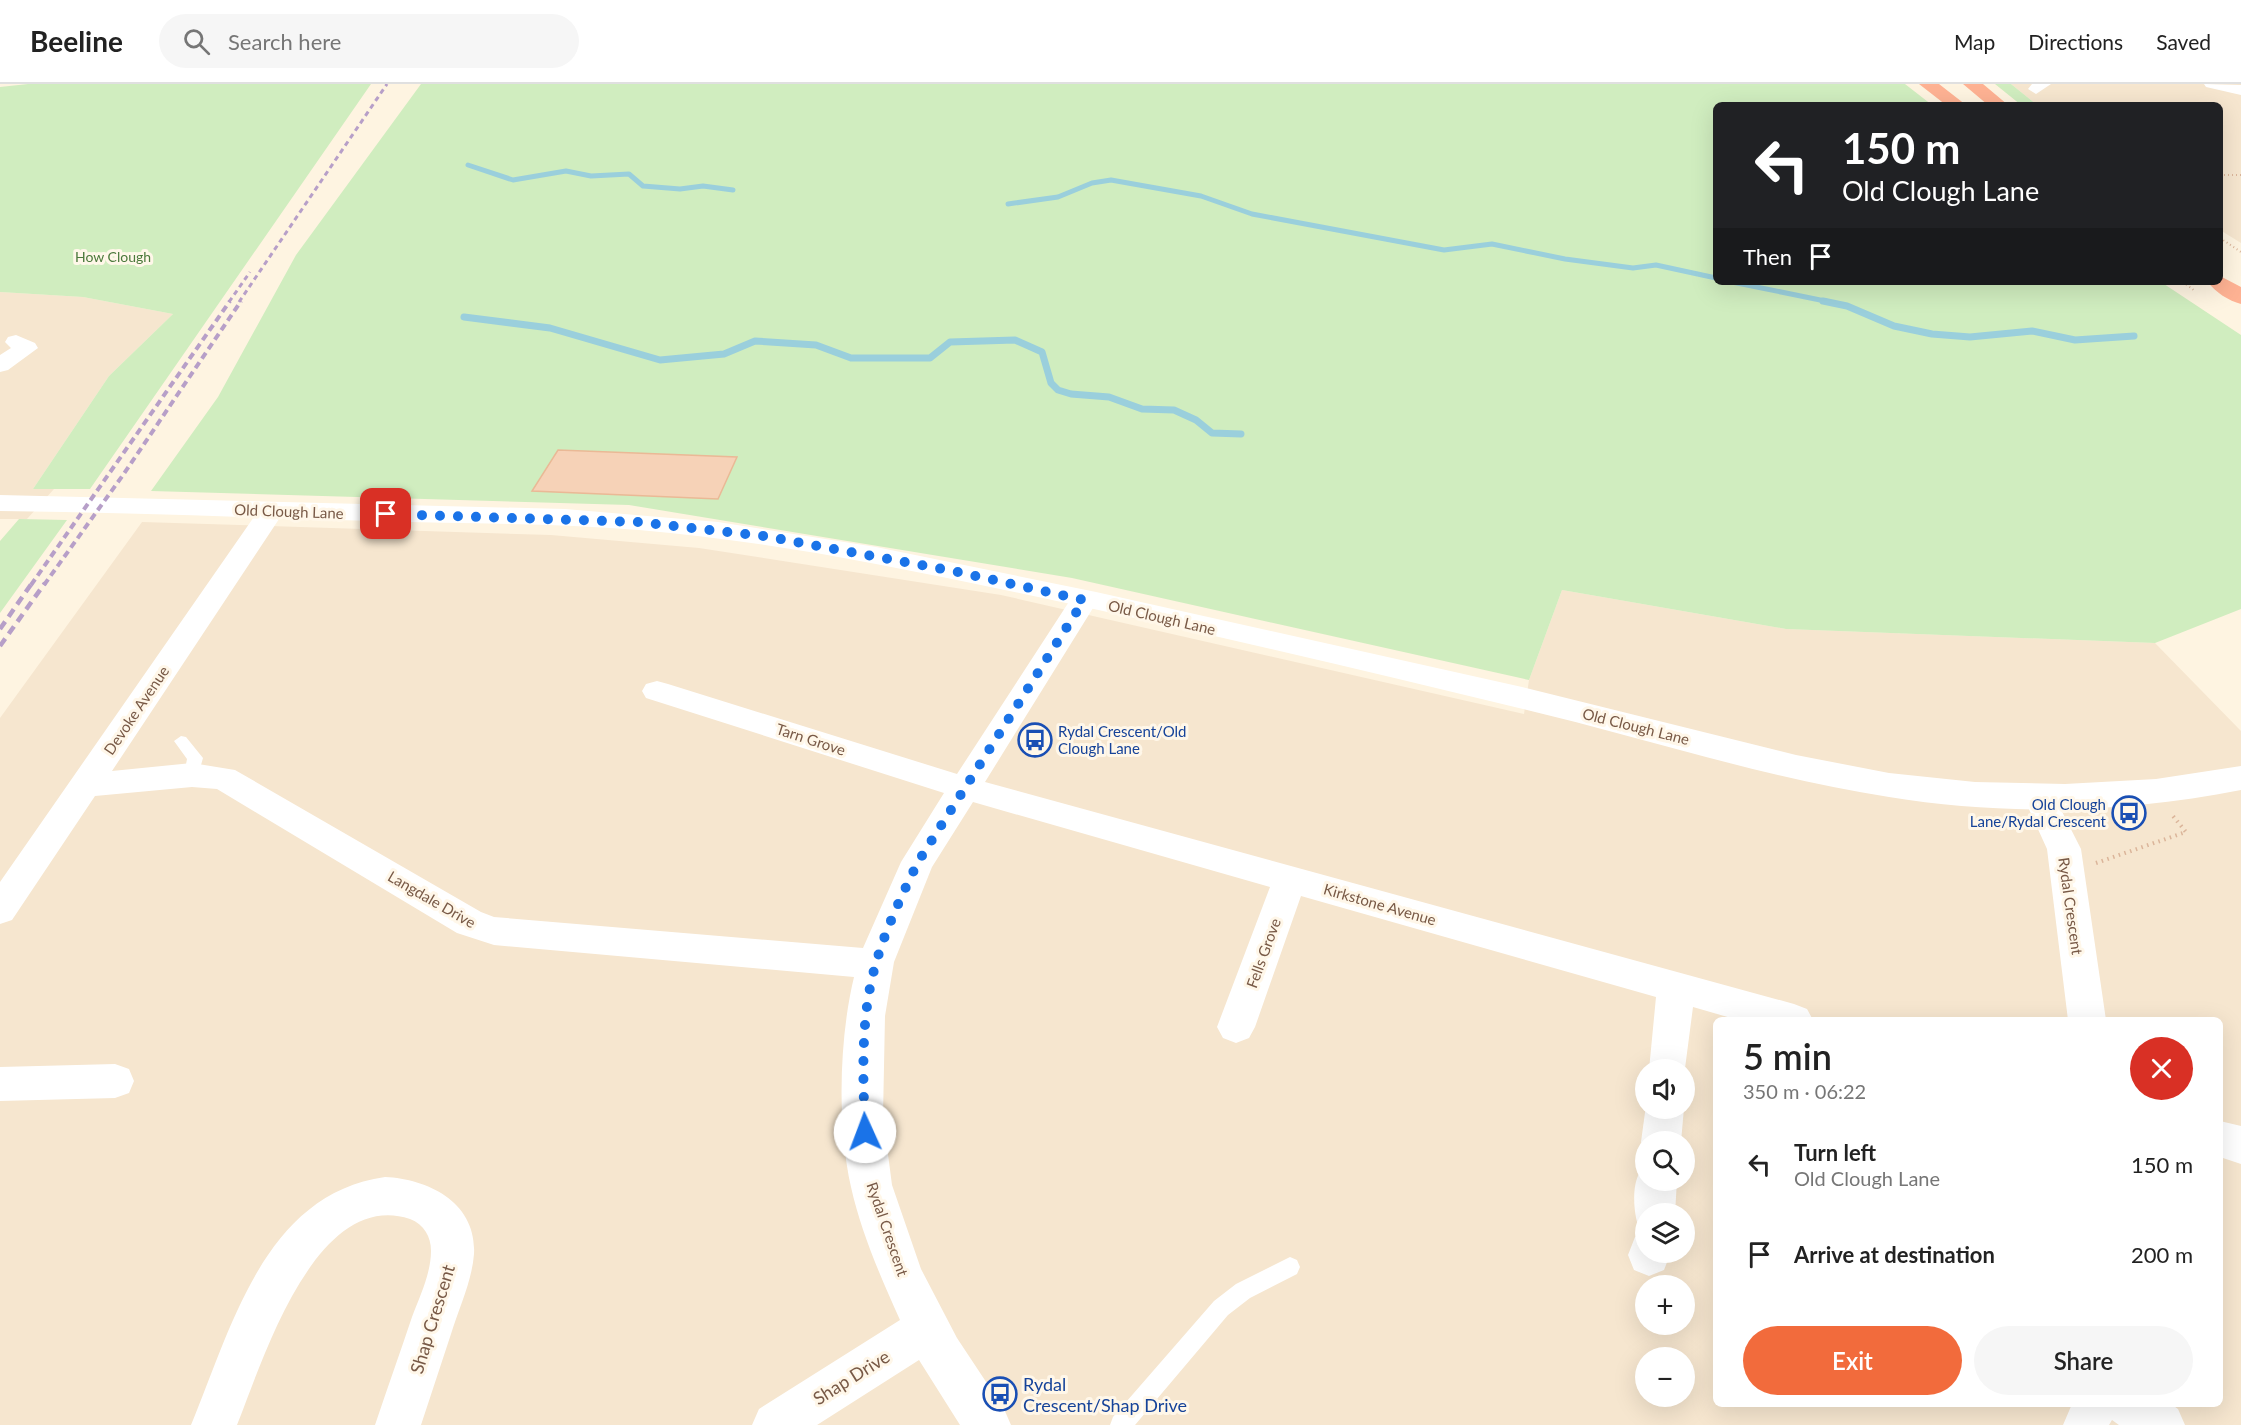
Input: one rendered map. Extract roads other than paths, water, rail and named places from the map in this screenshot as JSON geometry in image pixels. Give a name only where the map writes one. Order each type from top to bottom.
[{"type":"highway","points":[[1928,84],[1953,102]]},
{"type":"highway","points":[[1946,84],[1967,102]]},
{"type":"highway","points":[[1972,84],[1995,102]]},
{"type":"highway","points":[[2223,285],[2241,297]]},
{"type":"street","points":[[2214,92],[2235,89]]},
{"type":"street","points":[[0,365],[27,348],[16,342]]},
{"type":"street","name":"Old Clough Lane","points":[[0,503],[157,506],[650,523],[764,536],[953,571],[1084,600],[1523,698],[1820,771],[1888,785],[1948,792],[2039,796],[2151,790],[2241,778]]},
{"type":"street","name":"Devoke Avenue","points":[[0,910],[272,510]]},
{"type":"street","name":"Rydal Crescent","points":[[988,1425],[968,1399],[927,1329],[892,1252],[872,1186],[865,1132],[862,1074],[866,1019],[875,964],[896,907],[918,862],[1084,600]]},
{"type":"street","name":"Tarn Grove","points":[[657,691],[965,788]]},
{"type":"street","name":"Langdale Drive","points":[[84,785],[192,775],[211,775],[235,782],[469,923],[494,931],[875,964]]},
{"type":"street","name":"Kirkstone Avenue","points":[[965,788],[1784,1017]]},
{"type":"street","name":"Rydal Crescent","points":[[2039,796],[2058,831],[2067,873],[2087,1017]]},
{"type":"street","name":"Fells Grove","points":[[1236,1027],[1290,879]]},
{"type":"street","points":[[1669,1059],[1676,986]]},
{"type":"street","points":[[0,1084],[115,1081]]},
{"type":"street","points":[[2223,1140],[2241,1145]]},
{"type":"street","name":"Shap Crescent","points":[[214,1425],[279,1273],[299,1246],[326,1220],[357,1203],[393,1197],[422,1201],[442,1216],[452,1243],[450,1266],[444,1289],[398,1425]]},
{"type":"street","name":"Shap Drive","points":[[775,1425],[927,1329]]},
{"type":"street","points":[[2086,1425],[2094,1407]]},
{"type":"street","points":[[2133,1407],[2162,1425]]},
{"type":"lane","points":[[181,741],[195,758],[192,775]]},
{"type":"lane","points":[[1121,1425],[1221,1308],[1244,1291],[1290,1267]]},
{"type":"waterway","points":[[468,165],[513,180],[566,171],[591,176],[629,174],[643,186],[680,189],[703,186],[733,190]]},
{"type":"waterway","points":[[1008,204],[1058,197],[1092,183],[1111,180],[1201,196],[1252,214],[1444,250],[1492,244],[1565,259],[1633,268],[1656,265],[1713,277]]},
{"type":"waterway","points":[[1747,285],[1830,302]]},
{"type":"waterway","points":[[1823,301],[1847,306],[1894,326],[1932,334],[1970,337],[2032,331],[2075,340],[2134,336]]},
{"type":"waterway","points":[[464,317],[550,328],[660,360],[724,354],[755,341],[816,345],[851,358],[930,358],[950,342],[1015,340],[1042,352],[1051,383],[1058,390],[1071,394],[1109,397],[1142,409],[1174,410],[1196,420],[1212,433],[1241,434]]},
{"type":"railway","points":[[239,302],[387,84]]},
{"type":"railway","points":[[229,302],[250,272]]},
{"type":"railway","points":[[31,585],[230,301]]},
{"type":"railway","points":[[44,585],[123,475],[241,301]]},
{"type":"railway","points":[[0,629],[32,583]]},
{"type":"railway","points":[[0,646],[45,583]]},
{"type":"place","name":"Rydal Crescent/Old Clough Lane","points":[[1035,740]]},
{"type":"place","name":"Old Clough Lane/Rydal Crescent","points":[[2129,813]]},
{"type":"place","name":"Rydal Crescent/Shap Drive","points":[[1000,1394]]},
{"type":"park label","name":"How Clough","points":[[113,256]]}]
